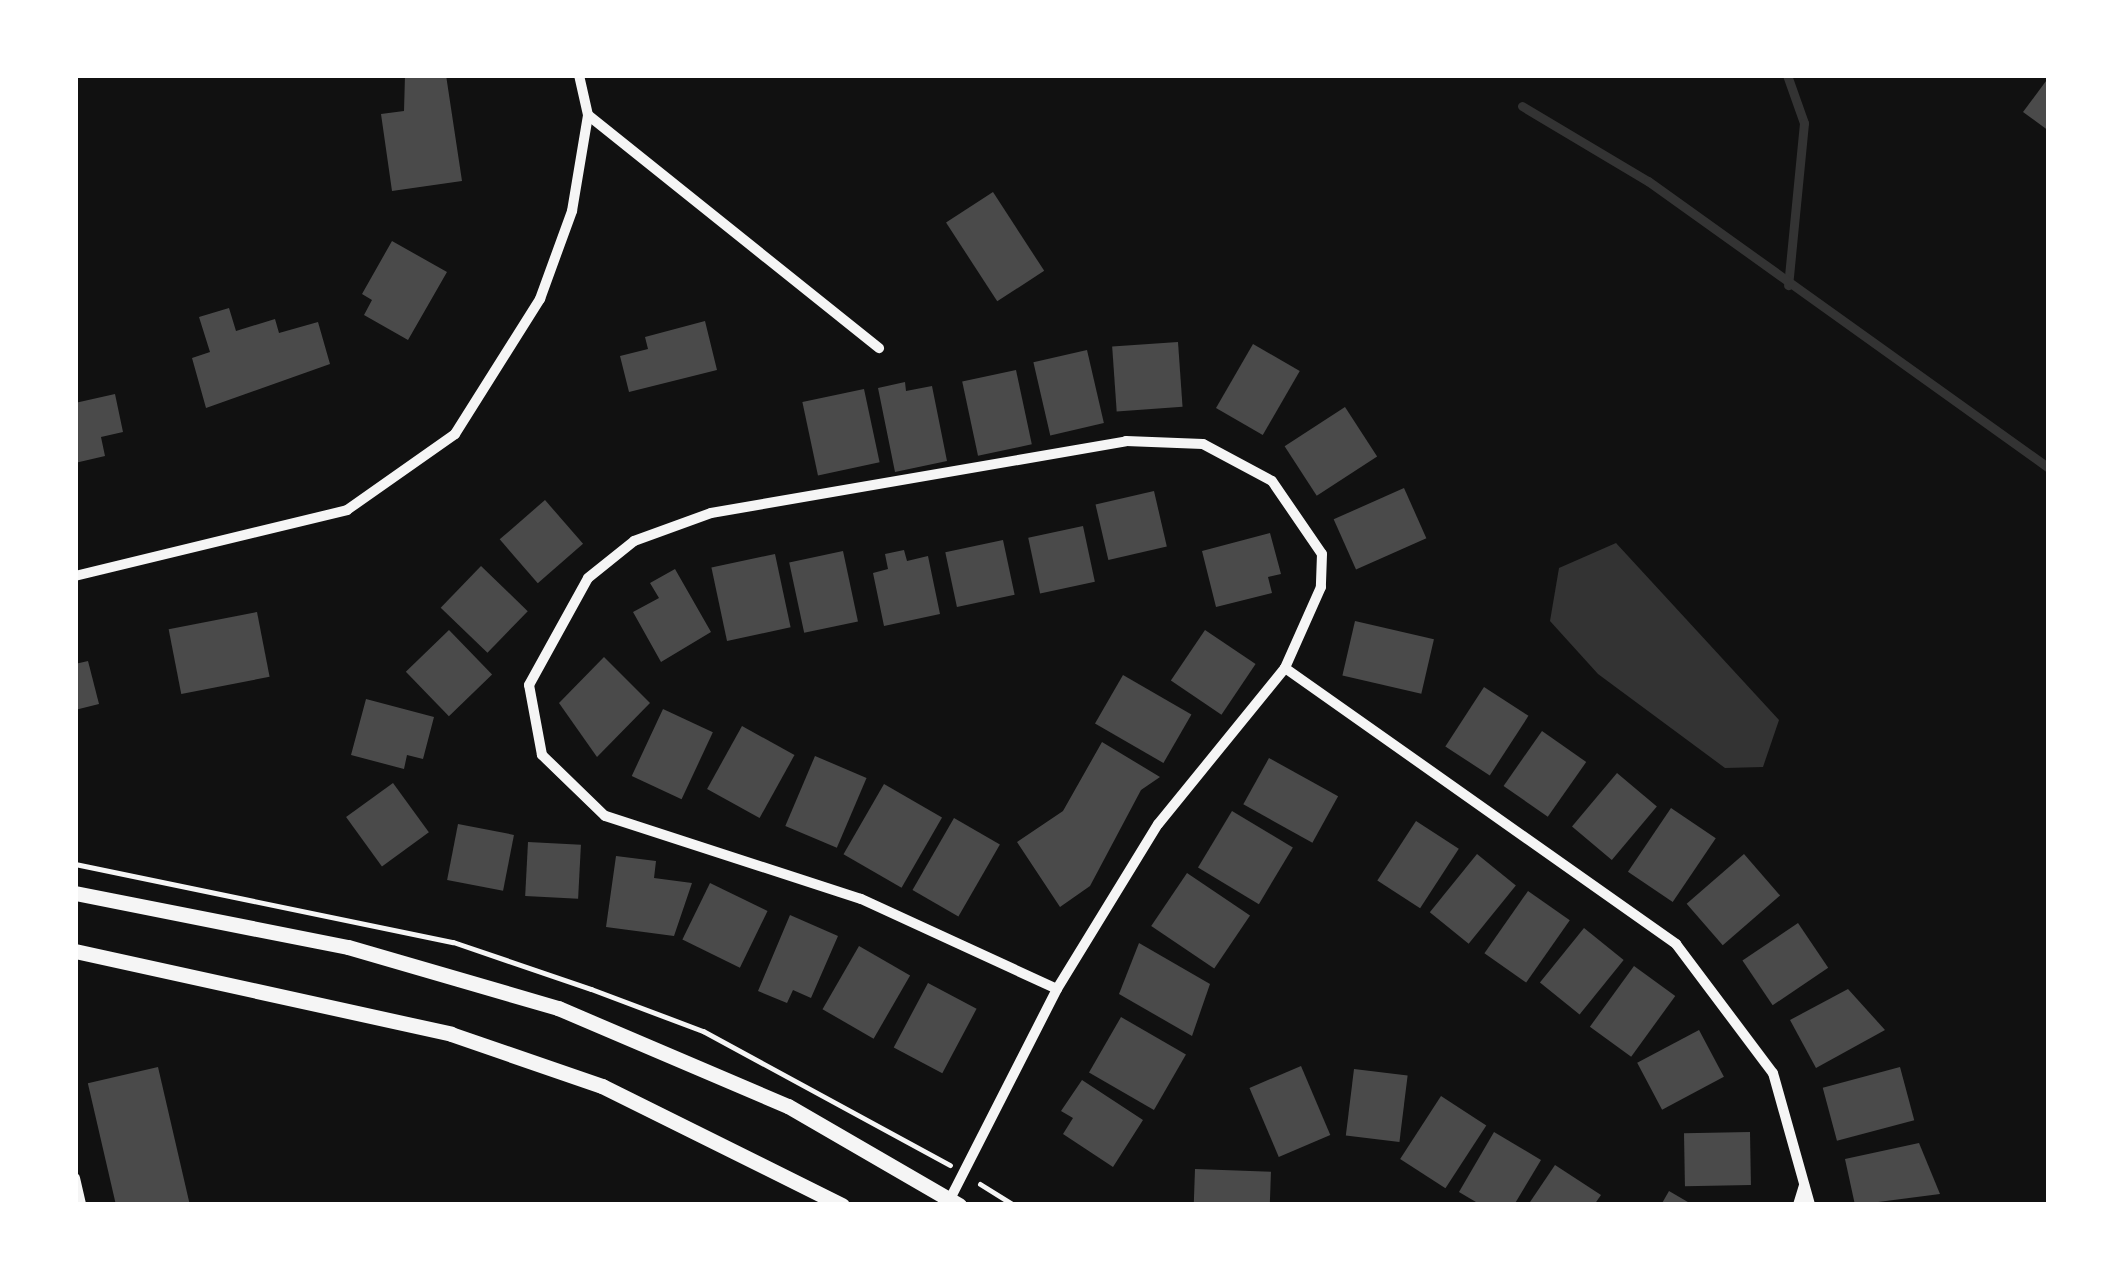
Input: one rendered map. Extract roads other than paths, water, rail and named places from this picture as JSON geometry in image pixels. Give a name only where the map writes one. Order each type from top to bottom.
[{"type":"street","points":[[75,576],[347,510],[455,434],[540,299],[584,164],[588,115],[580,75]]},
{"type":"street","points":[[588,115],[879,348]]},
{"type":"street","points":[[75,893],[348,947],[558,1008],[788,1106],[955,1202],[1057,989],[1158,824],[1285,668],[1312,616],[1322,554],[1272,480],[1203,444],[1126,441],[711,513],[634,541],[588,578],[529,685],[542,755],[566,786],[605,816],[862,900],[1057,989]]},
{"type":"street","points":[[1285,668],[1676,944],[1774,1073],[1810,1205]]},
{"type":"street","points":[[75,951],[451,1034],[602,1086],[842,1205]]},
{"type":"street","points":[[75,1179],[81,1205]]},
{"type":"street","points":[[1798,1205],[1805,1180]]},
{"type":"waterway","points":[[1787,75],[1804,123],[1788,285]]},
{"type":"waterway","points":[[1522,106],[1648,181],[2049,468]]}]
